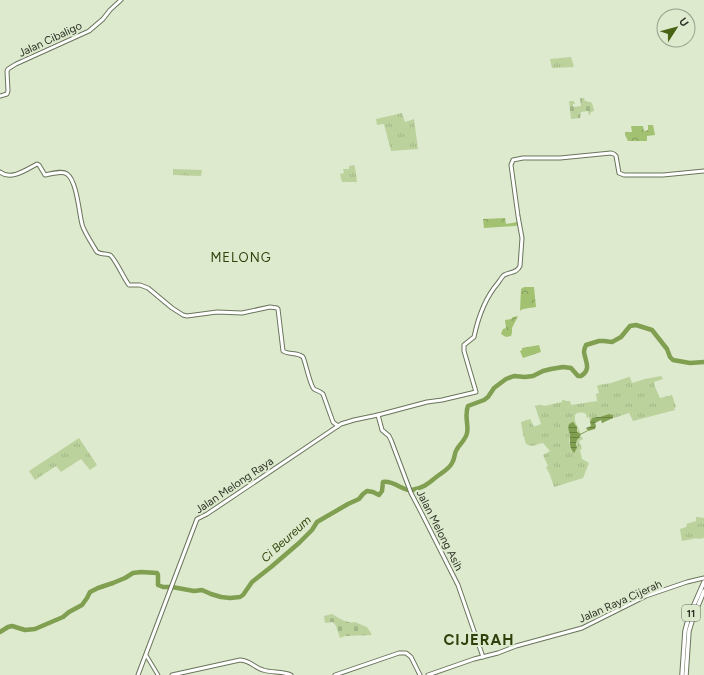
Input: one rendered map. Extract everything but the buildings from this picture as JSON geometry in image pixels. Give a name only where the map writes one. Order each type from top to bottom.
[{"type":"highway","name":"11","points":[[686,675],[684,634],[704,582]]},
{"type":"highway","name":"11","points":[[682,675],[685,647],[689,631],[704,591]]},
{"type":"main road","name":"Jalan Cibaligo","points":[[0,96],[7,94],[8,91],[8,69],[94,28],[121,0]]},
{"type":"main road","name":"Jalan Melong Raya","points":[[138,675],[197,519],[207,514],[338,426],[354,420],[427,402],[476,392],[464,351],[464,345],[474,337],[485,302],[492,290],[504,276],[516,271],[520,266],[522,238],[511,165],[513,160],[523,158],[560,158],[614,153],[616,156],[619,173],[624,175],[663,175],[704,171]]},
{"type":"main road","points":[[0,172],[4,175],[23,172],[37,164],[46,175],[62,172],[66,173],[71,178],[80,209],[83,227],[97,252],[112,256],[123,278],[129,285],[140,285],[148,288],[172,308],[186,316],[217,312],[239,313],[270,307],[277,308],[283,351],[300,355],[303,358],[314,389],[323,394],[333,422],[338,426]]},
{"type":"main road","name":"Jalan Melong Asih","points":[[378,415],[382,430],[391,440],[411,493],[458,585],[483,656]]},
{"type":"main road","name":"Jalan Raya Cijerah","points":[[428,675],[522,644],[582,628],[646,596],[687,582],[704,578]]},
{"type":"main road","points":[[335,675],[392,655],[404,653],[411,656],[420,675]]},
{"type":"main road","points":[[172,675],[240,660],[249,661],[263,670],[292,675]]},
{"type":"street","points":[[146,655],[158,675]]},
{"type":"green space","points":[[571,57],[574,67],[552,68],[550,59]]},
{"type":"green space","points":[[580,98],[584,98],[585,101],[591,102],[594,111],[591,112],[590,115],[588,111],[581,112],[580,118],[571,119],[569,101],[574,101],[575,104],[573,104],[573,107],[581,106]]},
{"type":"green space","points":[[402,113],[405,122],[414,119],[418,149],[391,151],[384,124],[377,125],[376,119]]},
{"type":"green space","points":[[648,125],[653,125],[655,135],[647,136],[647,141],[628,141],[625,132],[632,132],[631,126],[643,126],[644,131],[648,130]]},
{"type":"green space","points":[[354,165],[357,182],[342,182],[340,174],[344,173],[343,169],[349,169],[349,166]]},
{"type":"green space","points":[[173,169],[202,170],[201,176],[173,175]]},
{"type":"green space","points":[[505,218],[506,224],[517,222],[518,225],[484,228],[483,219]]},
{"type":"green space","points":[[524,287],[534,287],[536,307],[523,309],[520,311],[521,289]]},
{"type":"green space","points":[[518,316],[512,328],[511,336],[506,337],[501,334],[503,329],[506,328],[505,320]]},
{"type":"green space","points":[[539,345],[541,352],[523,358],[520,351],[522,348]]},
{"type":"green space","points":[[661,376],[663,379],[654,382],[655,387],[660,398],[672,395],[676,407],[674,408],[675,410],[633,421],[629,413],[611,419],[613,418],[609,414],[594,418],[590,422],[589,417],[587,418],[586,414],[580,413],[575,415],[575,421],[581,434],[577,432],[578,429],[569,433],[571,450],[575,451],[577,440],[581,436],[583,439],[579,441],[582,449],[580,450],[582,459],[589,463],[583,478],[554,487],[543,455],[550,451],[543,443],[533,446],[526,444],[523,434],[521,422],[530,419],[534,427],[541,424],[535,406],[544,406],[562,402],[562,400],[570,401],[571,405],[597,401],[596,394],[599,393],[597,386],[599,385],[629,377],[632,383]]},
{"type":"green space","points":[[79,438],[97,465],[90,470],[81,459],[61,472],[56,466],[35,480],[29,471]]},
{"type":"green space","points":[[696,517],[704,518],[704,538],[682,541],[680,529],[686,527],[686,524],[696,521]]},
{"type":"green space","points":[[332,614],[340,619],[355,622],[367,627],[372,635],[345,636],[340,638],[333,622],[325,623],[324,616]]},
{"type":"shaded area","points":[[609,414],[613,415],[613,418],[602,423],[601,420],[595,423],[595,429],[588,431],[586,428],[591,426],[590,422],[592,418]]},
{"type":"shaded area","points":[[573,422],[577,427],[577,432],[581,434],[577,440],[577,448],[574,453],[570,443],[568,427],[569,424]]},
{"type":"waterway","name":"Ci Beureum","points":[[0,632],[12,626],[25,630],[35,629],[63,617],[82,605],[90,592],[125,578],[133,573],[157,573],[158,585],[163,587],[194,591],[202,590],[221,597],[240,597],[252,582],[299,543],[312,530],[317,522],[359,499],[367,491],[379,495],[382,491],[383,482],[391,483],[409,490],[421,488],[446,470],[454,460],[456,451],[466,435],[466,413],[468,406],[484,400],[494,388],[506,379],[514,376],[533,376],[543,371],[563,367],[571,368],[578,376],[581,376],[587,368],[584,352],[586,345],[599,341],[612,342],[621,337],[630,326],[636,325],[652,330],[667,349],[673,360],[690,363],[704,362]]},
{"type":"waterway","points":[[581,434],[587,431]]},
{"type":"district","name":"MELONG","points":[[241,257]]},
{"type":"district","name":"CIJERAH","points":[[479,640]]}]
